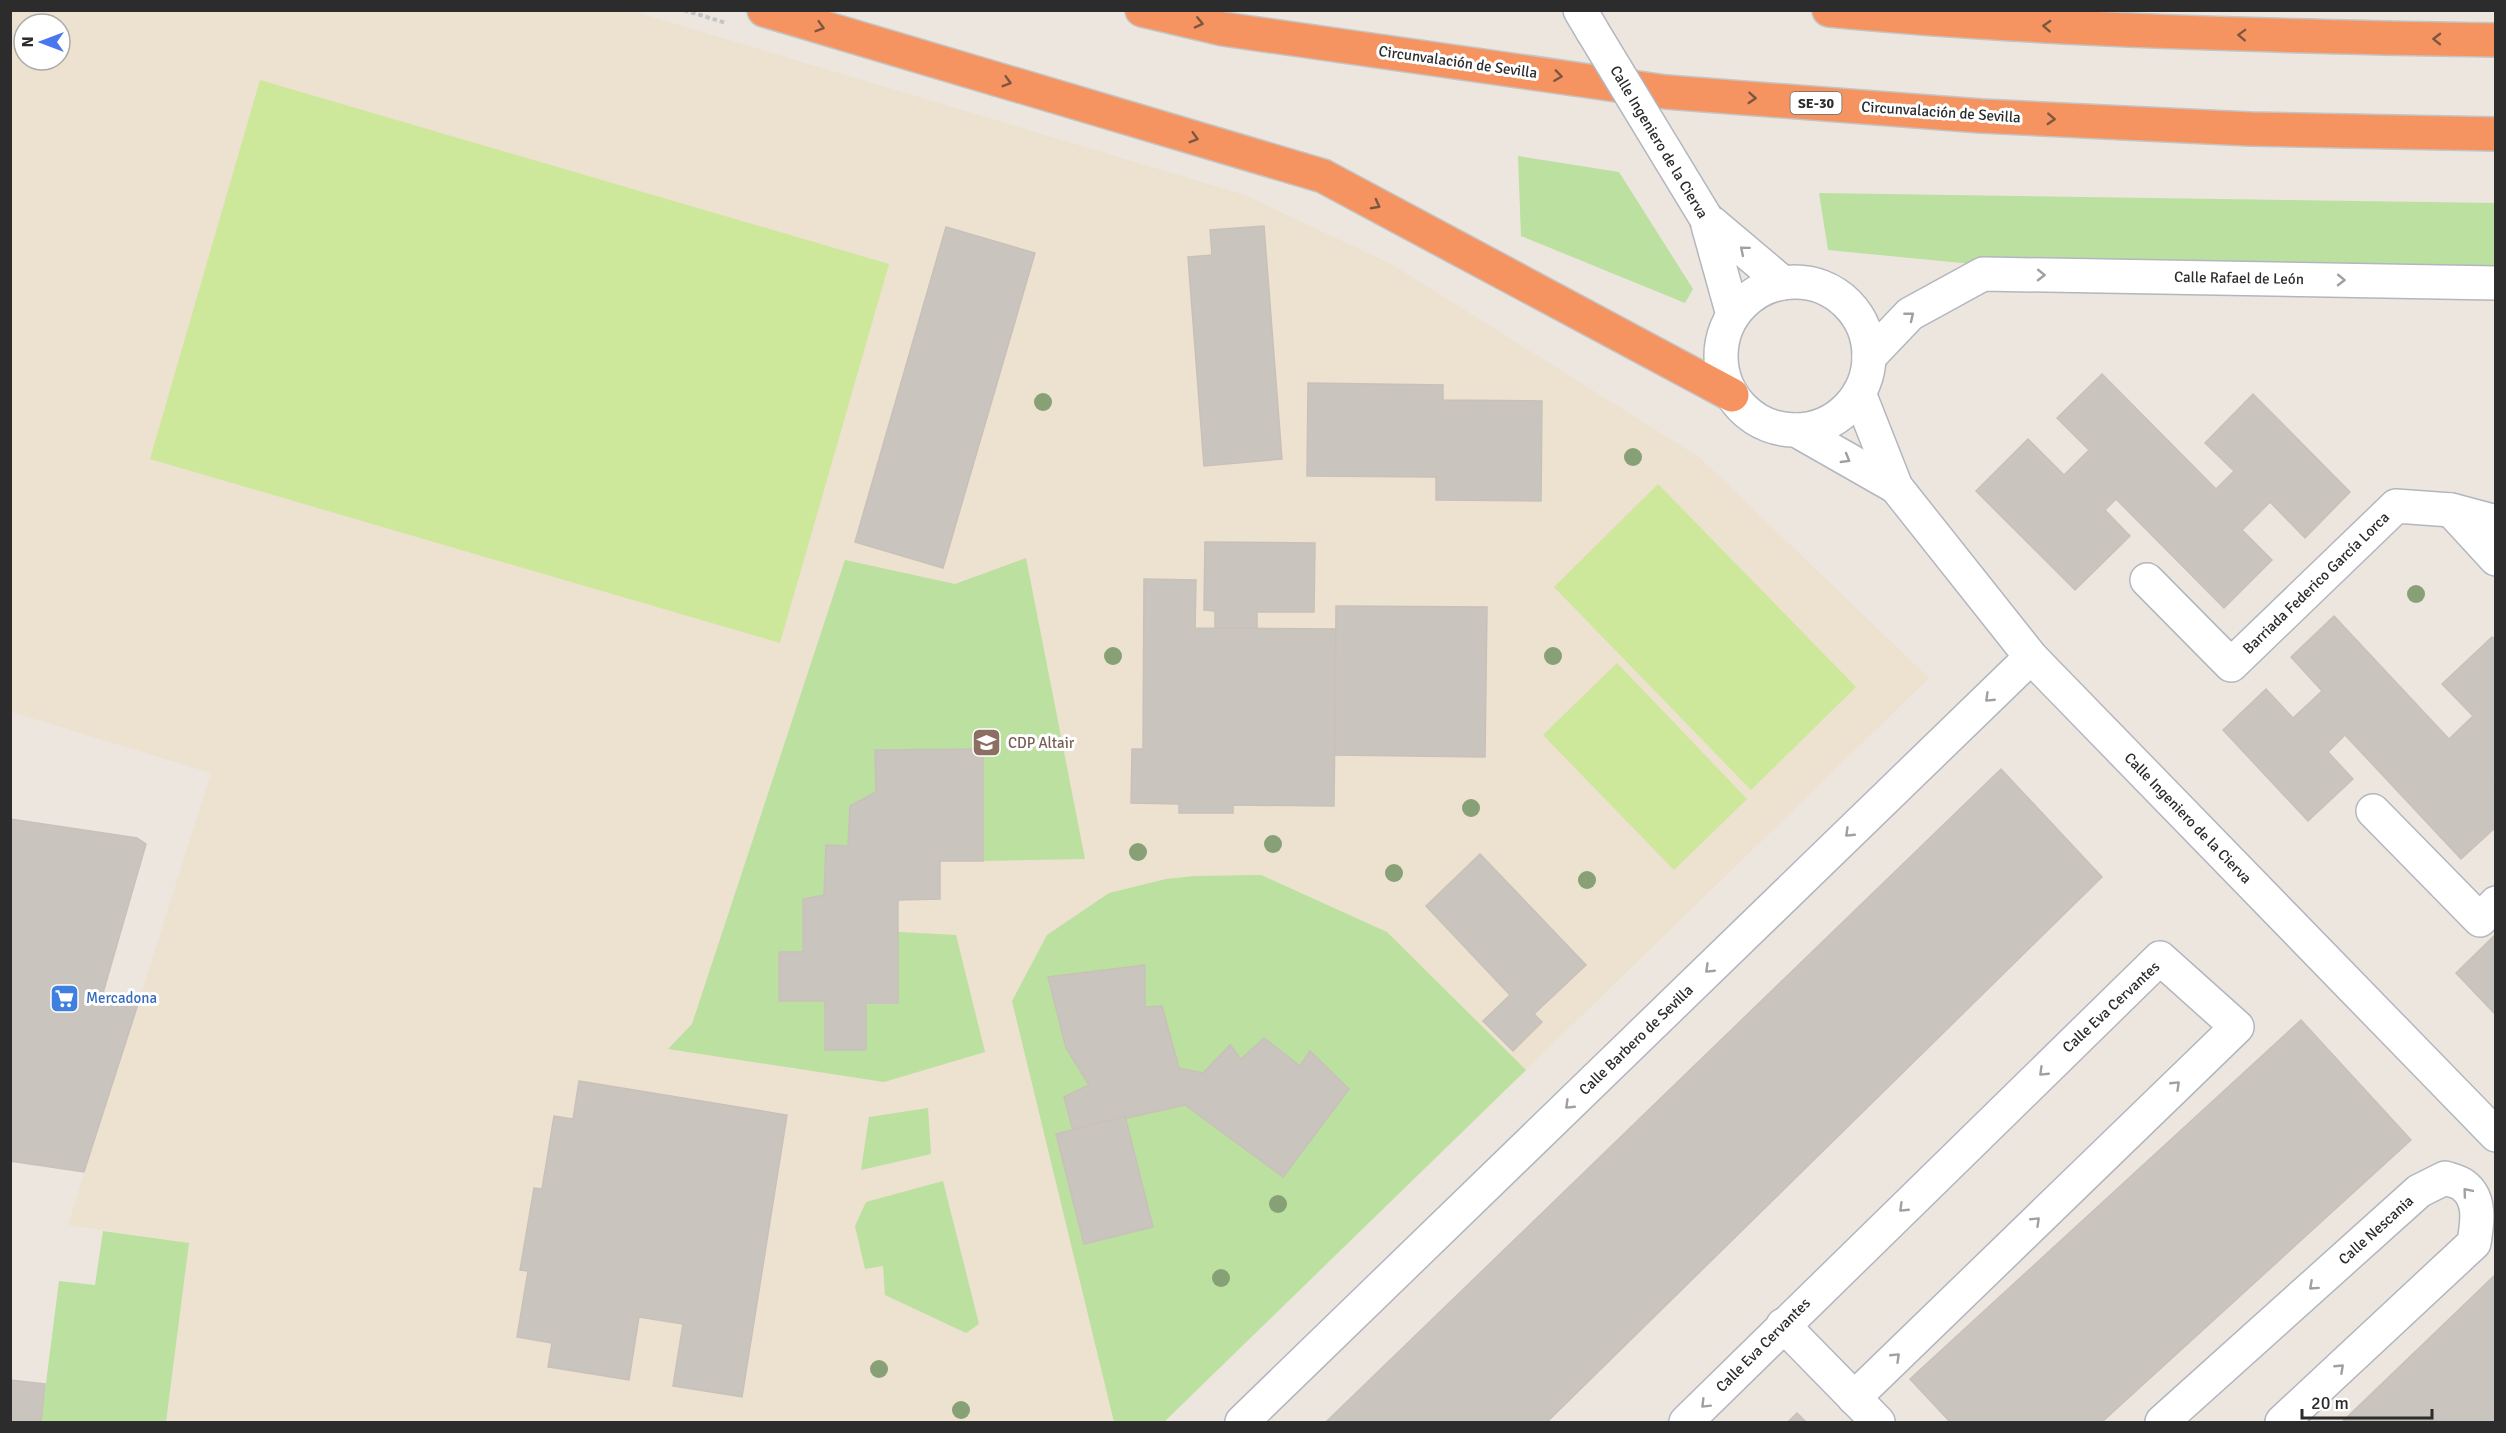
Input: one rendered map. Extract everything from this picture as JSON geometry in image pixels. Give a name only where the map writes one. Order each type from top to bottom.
[{"type":"highway","points":[[764,10],[1323,176],[1732,395]]},
{"type":"highway","name":"Circunvalación de Sevilla","points":[[1142,10],[1223,29],[1666,92],[1981,116],[2238,129],[2496,134]]},
{"type":"highway","points":[[1829,10],[1954,22],[2231,35],[2496,40]]},
{"type":"street","name":"Calle Ingeniero de la Cierva","points":[[1580,10],[1706,218],[1733,315]]},
{"type":"street","points":[[1706,218],[1783,283]]},
{"type":"street","name":"Calle Rafael de León","points":[[1869,357],[1910,314],[1983,274],[2496,283]]},
{"type":"street","points":[[1799,282],[1815,285],[1837,295],[1854,312],[1865,333],[1869,357],[1867,376],[1859,393],[1843,413],[1821,426],[1796,430],[1771,426],[1748,414],[1732,395],[1724,375],[1721,355],[1724,334],[1733,315],[1758,292],[1783,283],[1799,282]]},
{"type":"street","name":"Calle Ingeniero de la Cierva","points":[[1859,393],[1896,487],[2031,657],[2496,1135]]},
{"type":"street","name":"Calle Ingeniero de la Cierva","points":[[1796,430],[1896,487]]},
{"type":"street","name":"Barriada Federico García Lorca","points":[[2147,580],[2231,666],[2396,506],[2451,510],[2496,522]]},
{"type":"street","points":[[2451,510],[2496,559]]},
{"type":"street","name":"Calle Barbero de Sevilla","points":[[1242,1422],[2031,657]]},
{"type":"street","points":[[2373,811],[2480,920],[2496,903]]},
{"type":"street","name":"Calle Eva Cervantes","points":[[1686,1422],[2160,958],[2236,1027],[1854,1398]]},
{"type":"street","name":"Calle Nescania","points":[[2162,1422],[2419,1191],[2445,1178],[2464,1185],[2476,1203],[2477,1222],[2474,1243],[2282,1422]]},
{"type":"street","points":[[1783,1325],[1878,1422]]},
{"type":"shaded area","name":"CDP Altair","points":[[10,11],[632,11],[1245,195],[1393,265],[1699,457],[1929,678],[1164,1422],[166,1422],[189,1243],[68,1225],[211,773],[11,712]]},
{"type":"green space","points":[[260,80],[889,264],[780,643],[150,459]]},
{"type":"green space","points":[[1518,156],[1619,172],[1693,289],[1685,303],[1521,236]]},
{"type":"green space","points":[[1819,193],[2495,203],[2495,270],[1972,264],[1828,250]]},
{"type":"green space","points":[[1658,484],[1856,687],[1751,790],[1554,587]]},
{"type":"green space","points":[[1026,558],[1085,859],[983,861],[983,749],[875,750],[876,792],[850,806],[848,846],[826,845],[824,895],[803,900],[803,952],[779,952],[779,1001],[825,1001],[866,1050],[866,1003],[898,932],[956,935],[985,1052],[884,1082],[668,1049],[692,1024],[845,560],[955,584]]},
{"type":"green space","points":[[1617,663],[1747,799],[1674,870],[1543,735]]},
{"type":"green space","points":[[1261,875],[1387,932],[1526,1070],[1164,1422],[1114,1422],[1012,1001],[1047,935],[1109,893],[1166,879],[1194,876]]},
{"type":"green space","points":[[928,1108],[931,1154],[861,1170],[869,1117]]},
{"type":"green space","points":[[943,1181],[979,1324],[966,1333],[885,1295],[883,1266],[865,1269],[855,1226],[866,1202]]},
{"type":"green space","points":[[103,1231],[189,1243],[166,1422],[41,1422],[59,1281],[95,1285]]},
{"type":"building","points":[[1264,226],[1282,459],[1204,466],[1188,257],[1212,255],[1210,230]]},
{"type":"building","points":[[946,227],[1035,253],[943,568],[855,542]]},
{"type":"building","points":[[2102,374],[2216,489],[2234,471],[2205,443],[2253,394],[2350,492],[2305,538],[2270,502],[2242,530],[2272,560],[2224,608],[2116,499],[2105,510],[2130,536],[2075,590],[1976,491],[2028,439],[2064,475],[2089,450],[2057,418]]},
{"type":"building","points":[[1308,383],[1443,385],[1443,400],[1542,401],[1541,501],[1436,500],[1436,477],[1307,476]]},
{"type":"building","points":[[1205,542],[1315,543],[1314,612],[1257,612],[1257,628],[1215,628],[1215,611],[1204,610]]},
{"type":"building","points":[[1144,579],[1196,580],[1195,628],[1336,629],[1334,806],[1233,805],[1233,813],[1179,813],[1179,804],[1131,803],[1132,749],[1143,749]]},
{"type":"building","points":[[1336,606],[1487,607],[1485,757],[1335,755]]},
{"type":"building","points":[[2334,616],[2449,739],[2473,716],[2442,684],[2492,637],[2496,640],[2496,779],[2492,782],[2496,786],[2496,827],[2461,859],[2345,735],[2328,752],[2353,779],[2308,821],[2223,730],[2266,689],[2293,718],[2322,691],[2291,657]]},
{"type":"building","points":[[983,749],[983,861],[940,861],[940,899],[898,900],[898,1003],[866,1003],[866,1050],[825,1050],[825,1001],[779,1001],[779,952],[803,952],[803,899],[824,895],[826,845],[848,846],[850,806],[876,792],[875,750]]},
{"type":"building","points":[[2001,769],[2102,877],[1547,1422],[1326,1422]]},
{"type":"building","name":"Mercadona","points":[[10,819],[137,838],[146,844],[103,993],[138,1004],[84,1172],[10,1161]]},
{"type":"building","points":[[1480,854],[1586,965],[1534,1014],[1542,1022],[1513,1051],[1483,1021],[1510,995],[1426,906]]},
{"type":"building","points":[[2496,934],[2496,1015],[2456,973]]},
{"type":"building","points":[[1145,965],[1145,1007],[1162,1006],[1179,1068],[1203,1073],[1230,1045],[1241,1059],[1264,1038],[1300,1066],[1310,1051],[1349,1089],[1283,1177],[1185,1105],[1073,1130],[1064,1097],[1089,1085],[1066,1048],[1048,977]]},
{"type":"building","points":[[2301,1020],[2411,1140],[2102,1422],[1950,1422],[1910,1379]]},
{"type":"building","points":[[579,1081],[787,1115],[742,1397],[673,1386],[683,1324],[639,1317],[629,1380],[548,1367],[552,1343],[517,1337],[528,1271],[520,1270],[534,1188],[542,1189],[554,1116],[573,1119]]},
{"type":"building","points":[[1125,1116],[1153,1227],[1084,1244],[1056,1134]]},
{"type":"building","points":[[2496,1274],[2496,1422],[2342,1422]]},
{"type":"building","points":[[10,1380],[45,1384],[41,1422],[10,1422]]},
{"type":"building","points":[[1797,1413],[1806,1422],[1788,1422]]},
{"type":"place","name":"CDP Altair","points":[[987,743]]},
{"type":"place","name":"Mercadona","points":[[65,998]]}]
